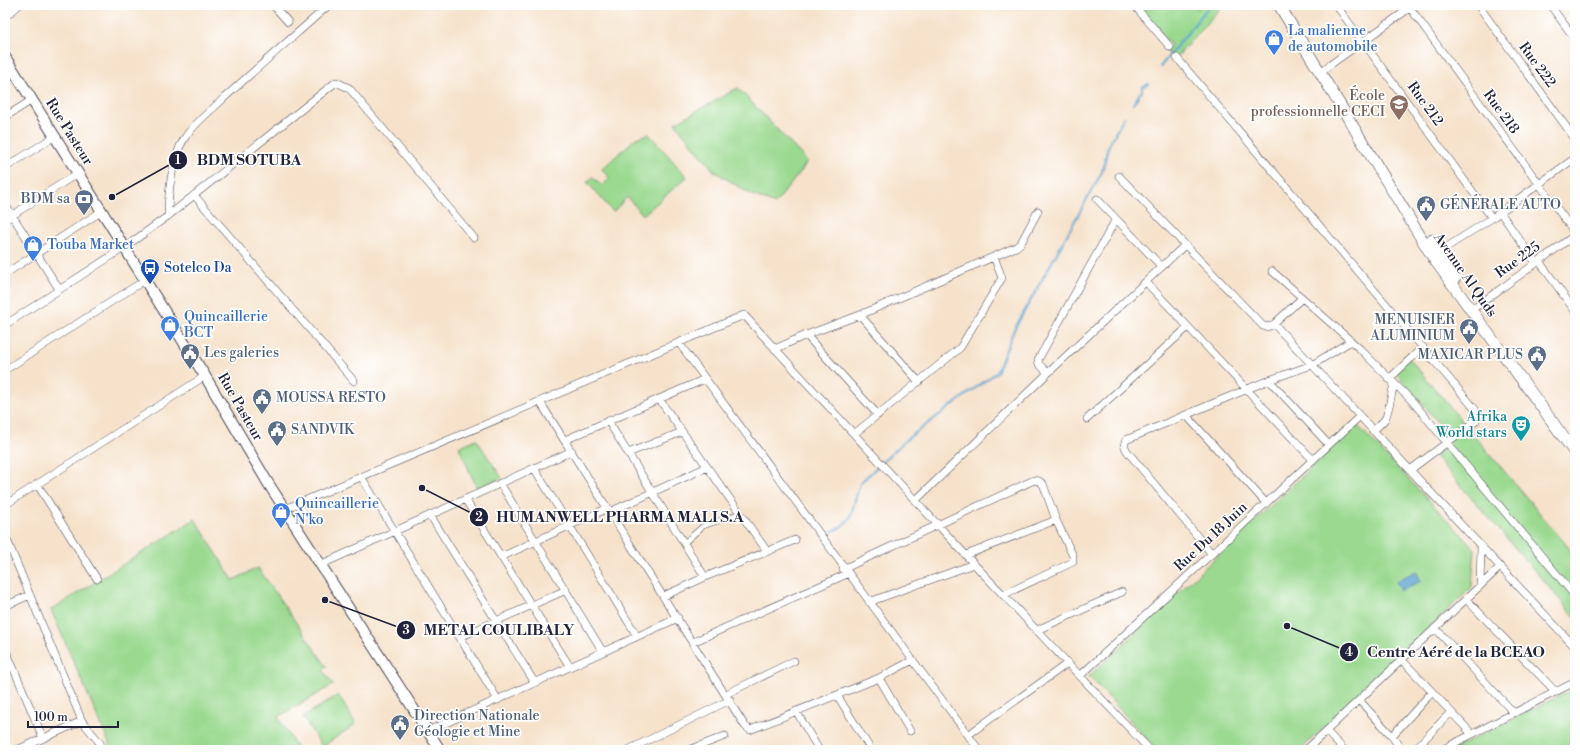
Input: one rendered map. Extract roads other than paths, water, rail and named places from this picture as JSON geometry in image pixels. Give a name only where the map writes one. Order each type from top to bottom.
[{"type":"main road","name":"Avenue Al Quds","points":[[1279,5],[1323,70]]},
{"type":"main road","name":"Avenue Al Quds","points":[[1286,5],[1323,70],[1436,254],[1575,453]]},
{"type":"main road","name":"Rue Pasteur","points":[[6,61],[125,247],[320,565],[440,750]]},
{"type":"main road","name":"Avenue Al Quds","points":[[1436,254],[1477,306],[1575,444]]},
{"type":"street","points":[[5,17],[18,5]]},
{"type":"street","points":[[273,5],[288,22]]},
{"type":"street","points":[[168,216],[168,202],[176,155],[184,139],[196,124],[329,5]]},
{"type":"street","points":[[1134,5],[1170,47]]},
{"type":"street","name":"Rue 212","points":[[1336,5],[1364,41],[1492,218]]},
{"type":"street","name":"Rue 222","points":[[1478,5],[1575,140]]},
{"type":"street","points":[[1550,5],[1575,39]]},
{"type":"street","points":[[1323,70],[1411,6]]},
{"type":"street","name":"Rue 218","points":[[1411,6],[1575,234]]},
{"type":"street","points":[[1177,58],[1474,409],[1477,416],[1476,421],[1410,470]]},
{"type":"street","points":[[5,324],[125,247],[168,216],[336,82],[349,88],[474,238]]},
{"type":"street","points":[[5,117],[32,100]]},
{"type":"street","points":[[5,168],[55,136]]},
{"type":"street","points":[[1436,254],[1492,218],[1575,158]]},
{"type":"street","points":[[5,220],[78,173]]},
{"type":"street","points":[[1119,176],[1263,326],[1266,327],[1274,324],[1302,298]]},
{"type":"street","points":[[194,195],[354,381]]},
{"type":"street","points":[[1097,199],[1162,267]]},
{"type":"street","points":[[5,204],[60,290]]},
{"type":"street","points":[[5,274],[102,211]]},
{"type":"street","points":[[775,350],[806,335],[860,315],[994,257],[1021,243],[1038,211]]},
{"type":"street","points":[[1500,212],[1575,311]]},
{"type":"street","points":[[1048,373],[1039,364],[1038,360],[1116,219]]},
{"type":"street","name":"Rue 225","points":[[1477,306],[1575,234]]},
{"type":"street","points":[[915,501],[1048,373],[1185,245]]},
{"type":"street","points":[[854,434],[960,348],[980,318],[1002,278],[994,257]]},
{"type":"street","points":[[1272,271],[1351,341],[1413,402],[1572,586],[1575,596]]},
{"type":"street","points":[[5,370],[145,280]]},
{"type":"street","points":[[1146,282],[1313,460]]},
{"type":"street","points":[[285,509],[362,478],[744,315],[878,459],[887,471],[1150,750]]},
{"type":"street","points":[[860,315],[919,382]]},
{"type":"street","points":[[1274,324],[1575,647]]},
{"type":"street","points":[[1087,419],[1188,327]]},
{"type":"street","points":[[806,335],[878,414]]},
{"type":"street","points":[[1212,554],[1127,450],[1124,445],[1126,440],[1269,380],[1312,364],[1351,341]]},
{"type":"street","points":[[679,343],[845,571],[870,602],[979,750]]},
{"type":"street","points":[[1373,431],[1385,420],[1392,381],[1423,347]]},
{"type":"street","points":[[5,504],[205,376]]},
{"type":"street","points":[[565,440],[705,379]]},
{"type":"street","points":[[1269,380],[1329,445]]},
{"type":"street","points":[[658,399],[767,551]]},
{"type":"street","points":[[540,402],[745,726],[750,730],[879,678],[913,660]]},
{"type":"street","points":[[1186,415],[1266,504]]},
{"type":"street","name":"Rue Du 18 Juin","points":[[1080,676],[1360,416]]},
{"type":"street","points":[[608,421],[705,577]]},
{"type":"street","points":[[628,453],[682,432]]},
{"type":"street","points":[[320,565],[572,451]]},
{"type":"street","points":[[501,557],[570,526],[652,493],[707,467]]},
{"type":"street","points":[[534,468],[637,636]]},
{"type":"street","points":[[362,478],[498,700]]},
{"type":"street","points":[[693,642],[845,571],[937,524],[1034,480],[1043,484],[1056,520],[1073,556],[1073,562],[1003,595]]},
{"type":"street","points":[[500,483],[603,652]]},
{"type":"street","points":[[37,484],[97,579]]},
{"type":"street","points":[[465,499],[570,667]]},
{"type":"street","points":[[684,543],[703,526],[741,513]]},
{"type":"street","points":[[430,515],[535,683]]},
{"type":"street","points":[[966,555],[1056,520]]},
{"type":"street","points":[[5,534],[82,721],[100,743],[103,750]]},
{"type":"street","points":[[664,596],[705,577],[795,540]]},
{"type":"street","points":[[1480,586],[1481,547]]},
{"type":"street","points":[[870,602],[974,564]]},
{"type":"street","points":[[1306,750],[1500,567]]},
{"type":"street","points":[[460,637],[566,590]]},
{"type":"street","points":[[1037,630],[1122,592]]},
{"type":"street","points":[[5,606],[30,595]]},
{"type":"street","points":[[1466,599],[1556,692]]},
{"type":"street","points":[[428,731],[678,618]]},
{"type":"street","points":[[1435,628],[1514,713]]},
{"type":"street","points":[[5,648],[43,738]]},
{"type":"street","points":[[1402,660],[1472,734]]},
{"type":"street","points":[[628,750],[794,662]]},
{"type":"street","points":[[968,735],[1068,663]]},
{"type":"street","points":[[879,678],[910,731]]},
{"type":"street","points":[[1441,750],[1575,682]]},
{"type":"street","points":[[1392,736],[1432,692]]},
{"type":"street","points":[[837,695],[871,750]]},
{"type":"street","points":[[1359,700],[1392,736],[1402,750]]},
{"type":"street","points":[[796,712],[819,750]]},
{"type":"street","points":[[1414,750],[1451,712]]},
{"type":"street","points":[[18,750],[82,721]]},
{"type":"street","points":[[1326,731],[1344,750]]},
{"type":"street","points":[[688,750],[725,736]]},
{"type":"water","points":[[1416,571],[1421,581],[1401,591],[1396,581]]},
{"type":"waterway","points":[[1160,67],[1210,5]]},
{"type":"waterway","points":[[1133,104],[1142,92],[1142,87],[1149,84]]},
{"type":"waterway","points":[[831,532],[841,527],[850,518],[860,483],[907,439],[997,372],[1014,330],[1102,172],[1108,147],[1124,117]]},
{"type":"place","name":"La malienne de automobile","points":[[1274,56]]},
{"type":"place","name":"École professionnelle CECI","points":[[1399,121]]},
{"type":"place","name":"BDM SOTUBA","points":[[112,197]]},
{"type":"place","name":"BDM sa","points":[[84,216]]},
{"type":"place","name":"GÉNÉRALE AUTO","points":[[1426,222]]},
{"type":"place","name":"Touba Market","points":[[33,262]]},
{"type":"place","name":"Sotelco Da","points":[[150,285]]},
{"type":"place","name":"Quincaillerie BCT","points":[[170,342]]},
{"type":"place","name":"MENUISIER ALUMINIUM","points":[[1469,345]]},
{"type":"place","name":"Les galeries","points":[[190,370]]},
{"type":"place","name":"MAXICAR PLUS","points":[[1537,372]]},
{"type":"place","name":"MOUSSA RESTO","points":[[262,415]]},
{"type":"place","name":"Afrika World stars","points":[[1521,442]]},
{"type":"place","name":"SANDVIK","points":[[277,447]]},
{"type":"place","name":"HUMANWELL PHARMA MALI S.A","points":[[422,488]]},
{"type":"place","name":"Quincaillerie N'ko","points":[[281,529]]},
{"type":"place","name":"METAL COULIBALY","points":[[325,600]]},
{"type":"place","name":"Centre Aéré de la BCEAO","points":[[1287,626]]},
{"type":"place","name":"Direction Nationale Géologie et Mine","points":[[400,741]]}]
